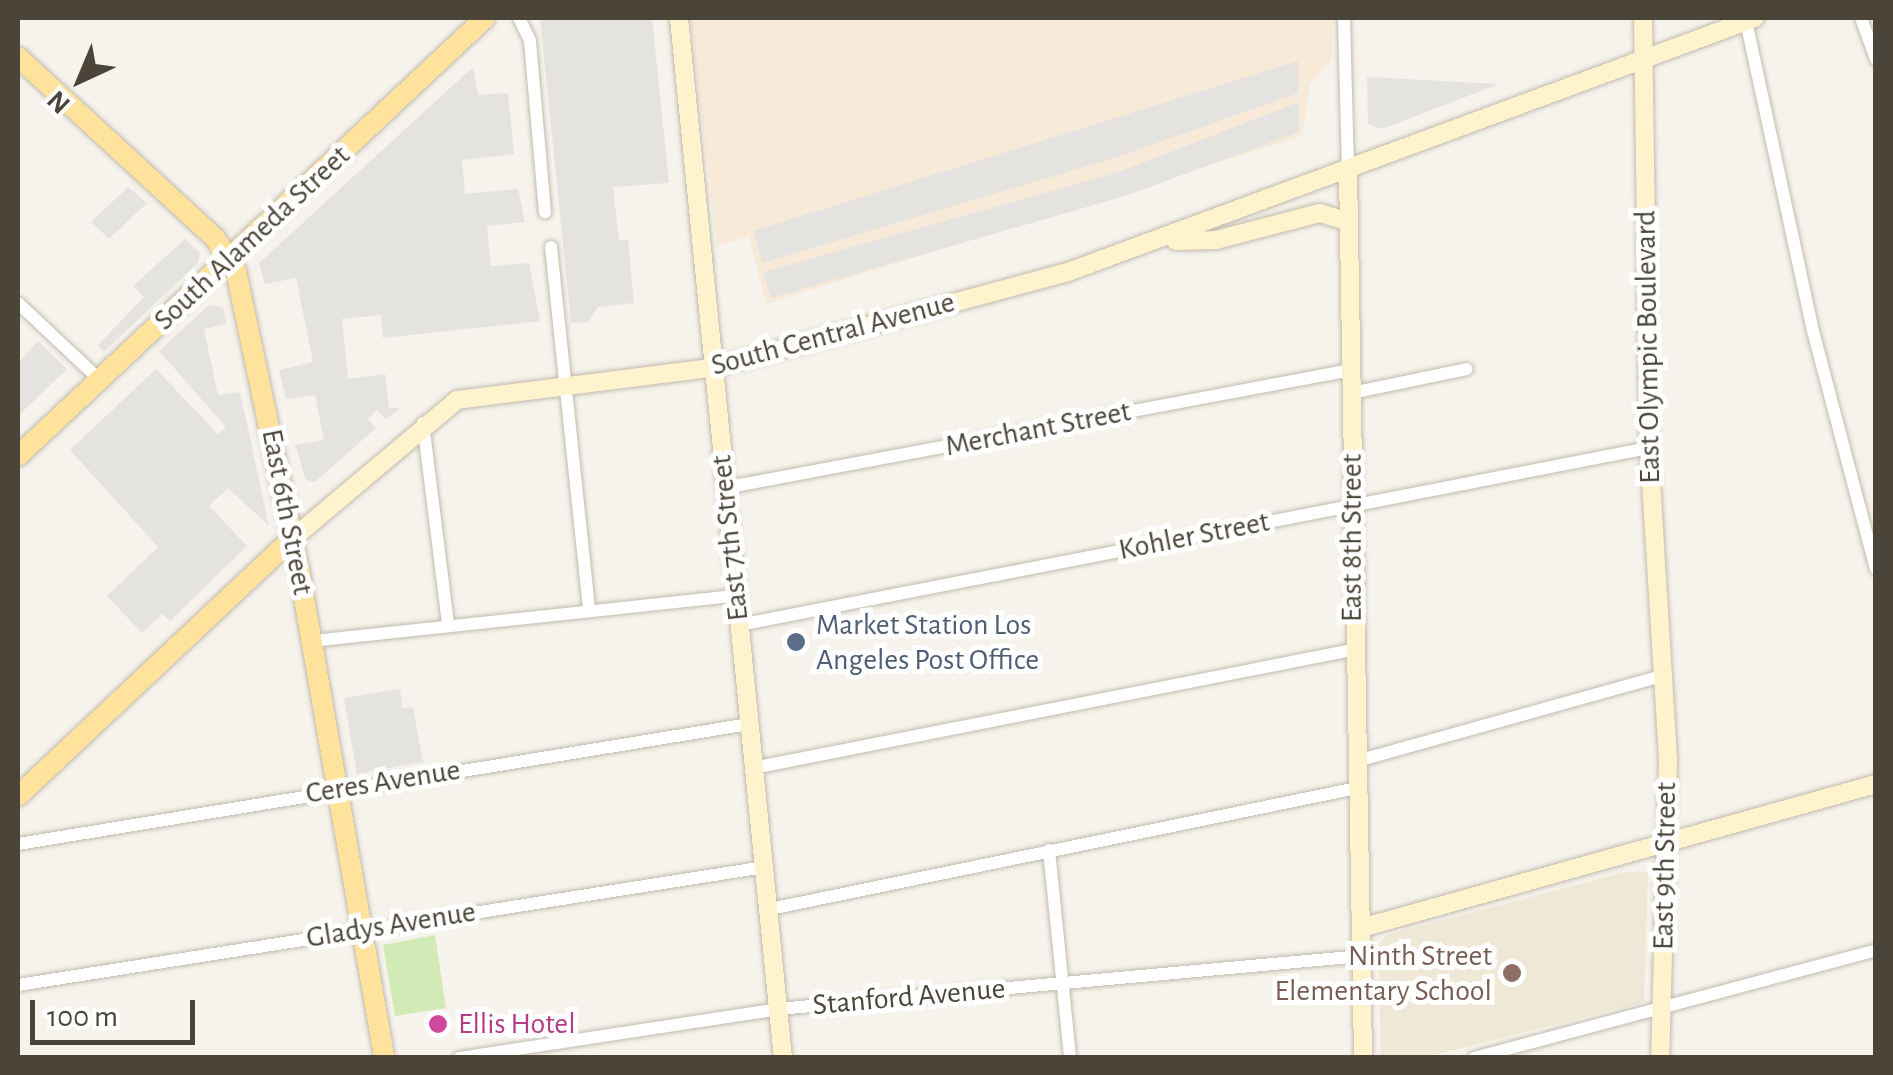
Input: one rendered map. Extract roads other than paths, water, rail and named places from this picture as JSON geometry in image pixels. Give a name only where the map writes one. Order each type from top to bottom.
[{"type":"main road","name":"South Alameda Street","points":[[18,456],[485,18]]},
{"type":"main road","name":"East 7th Street","points":[[679,18],[782,1058]]},
{"type":"main road","name":"East Olympic Boulevard","points":[[1643,18],[1648,448],[1664,675]]},
{"type":"main road","name":"South Central Avenue","points":[[18,796],[292,539],[423,423],[470,396],[712,368],[1160,242],[1750,19]]},
{"type":"main road","points":[[18,57],[231,259]]},
{"type":"main road","name":"East 8th Street","points":[[1348,170],[1352,650],[1363,1058]]},
{"type":"main road","points":[[1160,242],[1216,240],[1320,213],[1349,222]]},
{"type":"main road","name":"East 6th Street","points":[[231,259],[312,641],[384,1058]]},
{"type":"main road","name":"East 9th Street","points":[[1660,1058],[1666,844],[1664,675]]},
{"type":"main road","points":[[1362,928],[1876,784]]},
{"type":"street","points":[[519,18],[530,42],[546,212]]},
{"type":"street","name":"East 8th Street","points":[[1344,18],[1348,170]]},
{"type":"street","points":[[1861,18],[1876,59]]},
{"type":"street","points":[[1750,19],[1813,331],[1876,569]]},
{"type":"street","points":[[550,247],[568,383],[589,609]]},
{"type":"street","points":[[18,303],[100,379]]},
{"type":"street","points":[[1352,394],[1467,369]]},
{"type":"street","name":"Merchant Street","points":[[724,488],[1352,370]]},
{"type":"street","points":[[423,423],[448,623]]},
{"type":"street","name":"Kohler Street","points":[[739,625],[1648,448]]},
{"type":"street","points":[[312,641],[448,623],[736,596]]},
{"type":"street","points":[[753,768],[1352,650]]},
{"type":"street","points":[[1357,762],[1664,675]]},
{"type":"street","name":"Ceres Avenue","points":[[18,844],[749,724]]},
{"type":"street","points":[[770,909],[1357,788]]},
{"type":"street","points":[[1049,850],[1070,1058]]},
{"type":"street","name":"Gladys Avenue","points":[[18,986],[765,866]]},
{"type":"street","points":[[1474,1058],[1876,950]]},
{"type":"street","name":"Stanford Avenue","points":[[459,1058],[778,1009],[1361,956]]},
{"type":"place","name":"Market Station Los Angeles Post Office","points":[[796,642]]},
{"type":"place","name":"Ninth Street Elementary School","points":[[1512,973]]},
{"type":"place","name":"Ellis Hotel","points":[[438,1024]]}]
